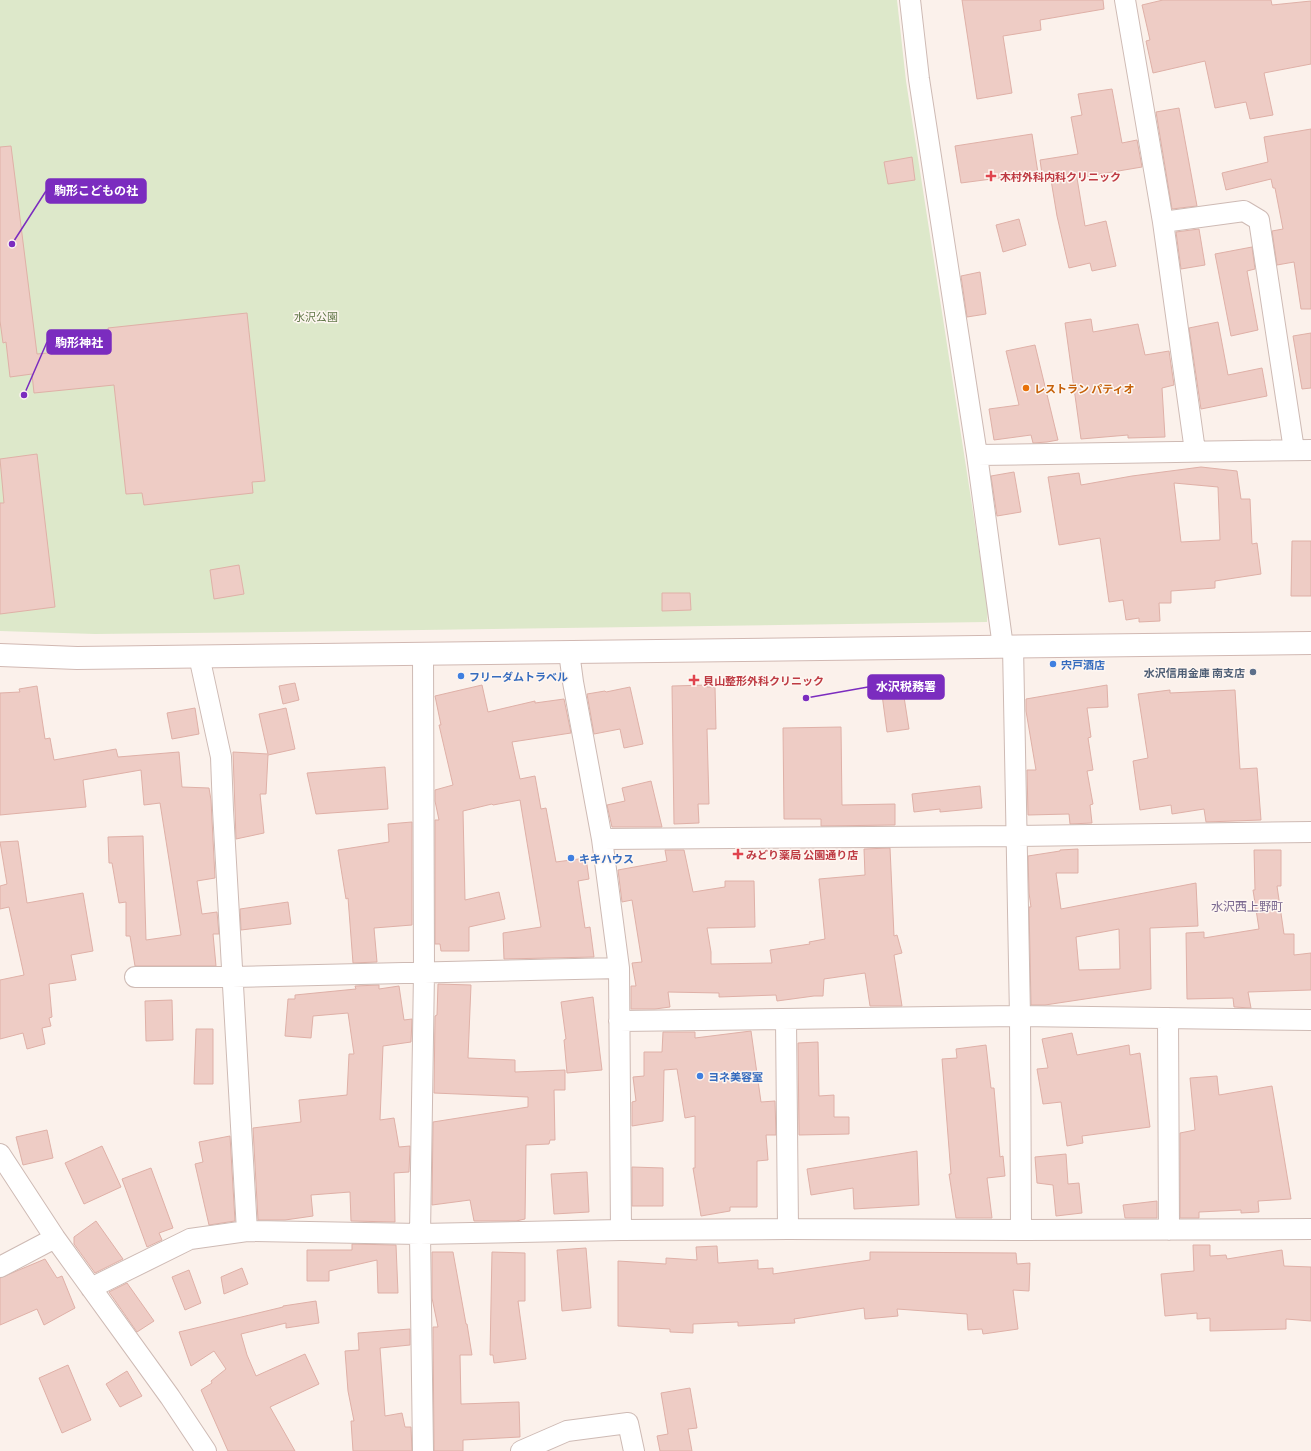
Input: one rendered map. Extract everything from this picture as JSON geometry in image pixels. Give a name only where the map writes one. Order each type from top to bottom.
[{"type":"street","points":[[910,0],[919,79],[1008,646],[1017,836],[1021,1230]]},
{"type":"street","points":[[1125,0],[1163,222],[1195,451]]},
{"type":"street","points":[[977,455],[1303,450],[1259,220],[1244,211],[1163,222]]},
{"type":"street","points":[[0,655],[77,658],[1311,643]]},
{"type":"street","points":[[569,652],[573,682],[602,839],[619,968],[621,1230]]},
{"type":"street","points":[[422,653],[424,972],[420,1234],[423,1451]]},
{"type":"street","points":[[199,656],[221,757],[247,1231]]},
{"type":"street","points":[[602,839],[1311,832]]},
{"type":"street","points":[[135,977],[232,977],[619,968]]},
{"type":"street","points":[[619,1021],[1020,1016],[1311,1020]]},
{"type":"street","points":[[1168,1018],[1169,1230]]},
{"type":"street","points":[[786,1020],[788,1229]]},
{"type":"street","points":[[0,1154],[55,1238],[170,1397],[206,1451]]},
{"type":"street","points":[[91,1288],[190,1239],[247,1231],[420,1234],[621,1230],[788,1229],[1311,1229]]},
{"type":"street","points":[[0,1267],[55,1238]]},
{"type":"street","points":[[521,1451],[568,1431],[628,1423],[634,1451]]},
{"type":"green space","name":"水沢公園","points":[[0,0],[897,0],[906,81],[988,608],[987,622],[95,634],[0,631]]},
{"type":"building","points":[[962,0],[1103,0],[1104,9],[1040,20],[1041,30],[1003,36],[1012,93],[977,99]]},
{"type":"building","points":[[1163,0],[1271,0],[1272,5],[1311,1],[1311,64],[1264,73],[1273,115],[1250,119],[1246,102],[1215,108],[1205,61],[1153,73],[1146,41],[1150,40],[1142,5]]},
{"type":"building","points":[[1112,89],[1122,143],[1137,140],[1142,167],[1077,178],[1085,226],[1106,221],[1116,266],[1092,271],[1090,263],[1069,268],[1057,216],[1051,180],[1043,181],[1040,160],[1078,154],[1071,117],[1082,115],[1078,94]]},
{"type":"building","points":[[1179,108],[1197,206],[1172,209],[1156,112]]},
{"type":"building","points":[[1311,129],[1311,309],[1301,309],[1294,262],[1277,265],[1272,231],[1283,229],[1275,188],[1273,188],[1271,179],[1226,190],[1222,173],[1268,162],[1264,137]]},
{"type":"building","points":[[1032,134],[1038,173],[961,183],[955,146]]},
{"type":"building","points":[[11,146],[37,354],[110,347],[108,328],[247,313],[265,481],[252,482],[253,493],[144,505],[142,493],[126,494],[114,385],[34,393],[32,374],[10,377],[6,342],[3,343],[0,321],[0,147]]},
{"type":"building","points":[[912,157],[915,180],[888,184],[884,162]]},
{"type":"building","points":[[1019,219],[1026,245],[1003,252],[996,225]]},
{"type":"building","points":[[1199,229],[1205,265],[1181,269],[1176,232]]},
{"type":"building","points":[[1252,247],[1255,269],[1247,271],[1258,330],[1231,336],[1215,254]]},
{"type":"building","points":[[980,272],[986,314],[967,317],[961,276]]},
{"type":"building","points":[[1091,319],[1093,332],[1138,324],[1145,355],[1169,351],[1174,385],[1162,388],[1165,437],[1128,438],[1128,435],[1081,439],[1065,323]]},
{"type":"building","points":[[1218,322],[1228,375],[1262,368],[1267,396],[1201,409],[1189,328]]},
{"type":"building","points":[[1311,333],[1311,388],[1302,389],[1293,336]]},
{"type":"building","points":[[1035,345],[1058,440],[1033,443],[1031,435],[994,440],[989,409],[1019,405],[1006,351]]},
{"type":"building","points":[[37,454],[55,607],[0,614],[0,503],[4,503],[0,459]]},
{"type":"building","points":[[1201,467],[1237,471],[1241,499],[1250,499],[1252,544],[1257,543],[1261,574],[1215,581],[1215,588],[1171,591],[1171,603],[1159,603],[1160,621],[1139,622],[1139,618],[1126,620],[1123,600],[1109,602],[1100,538],[1059,545],[1048,477],[1079,473],[1081,485],[1132,476]],"holes":[[[1174,483],[1218,487],[1220,540],[1181,542]]]},
{"type":"building","points":[[1014,472],[1021,512],[997,516],[991,476]]},
{"type":"building","points":[[1292,541],[1311,541],[1311,596],[1291,596]]},
{"type":"building","points":[[239,565],[244,594],[214,599],[210,570]]},
{"type":"building","points":[[662,593],[690,593],[691,610],[662,611]]},
{"type":"building","points":[[295,683],[299,700],[283,704],[279,686]]},
{"type":"building","points":[[902,684],[909,729],[887,732],[881,687]]},
{"type":"building","points":[[482,685],[488,712],[535,701],[535,703],[564,699],[571,733],[512,742],[520,779],[535,776],[541,809],[546,808],[556,862],[586,858],[589,879],[578,881],[585,928],[590,927],[594,957],[504,959],[503,933],[541,927],[520,800],[492,804],[463,811],[465,900],[499,892],[505,919],[469,927],[469,951],[441,951],[440,944],[435,944],[435,820],[439,820],[435,801],[435,790],[453,785],[439,725],[441,725],[435,696]]},
{"type":"building","points":[[707,685],[707,687],[715,687],[716,729],[707,729],[709,804],[698,804],[699,823],[674,824],[672,686]]},
{"type":"building","points":[[1107,685],[1108,707],[1087,708],[1091,737],[1088,738],[1093,770],[1087,771],[1093,804],[1090,805],[1092,823],[1070,824],[1069,814],[1028,815],[1027,770],[1036,770],[1026,711],[1026,699]]},
{"type":"building","points":[[37,686],[45,739],[50,738],[54,760],[116,749],[118,757],[179,752],[182,787],[209,788],[215,878],[197,881],[202,914],[217,912],[219,934],[213,934],[216,966],[135,966],[130,936],[126,936],[126,902],[119,903],[112,863],[109,863],[108,837],[143,836],[146,940],[181,935],[160,803],[144,805],[141,770],[83,780],[86,807],[0,815],[0,693],[20,692],[19,689]]},
{"type":"building","points":[[630,687],[643,744],[624,748],[620,729],[594,734],[587,694]]},
{"type":"building","points":[[1170,690],[1170,693],[1235,690],[1240,769],[1257,768],[1261,820],[1206,822],[1204,809],[1172,814],[1171,805],[1140,810],[1133,761],[1148,758],[1138,694]]},
{"type":"building","points":[[195,708],[199,734],[172,739],[167,713]]},
{"type":"building","points":[[286,708],[295,749],[268,755],[266,794],[260,794],[264,833],[236,839],[233,752],[268,754],[259,714]]},
{"type":"building","points":[[841,727],[842,805],[895,804],[895,825],[821,826],[821,819],[784,819],[783,728]]},
{"type":"building","points":[[385,767],[388,809],[316,814],[307,773]]},
{"type":"building","points":[[651,781],[662,827],[612,827],[607,805],[625,801],[622,788]]},
{"type":"building","points":[[980,786],[982,808],[940,812],[940,809],[914,812],[912,794]]},
{"type":"building","points":[[412,822],[412,925],[374,928],[377,962],[353,963],[348,898],[346,899],[338,850],[389,842],[388,824]]},
{"type":"building","points":[[18,841],[27,903],[83,893],[93,951],[71,955],[76,980],[49,984],[52,1017],[49,1018],[51,1026],[42,1028],[45,1044],[27,1049],[23,1033],[0,1039],[0,980],[24,975],[9,907],[0,909],[0,886],[7,884],[0,842]]},
{"type":"building","points":[[890,848],[894,936],[897,935],[902,953],[894,955],[902,1006],[870,1006],[865,973],[824,979],[823,996],[777,1001],[776,995],[719,997],[719,993],[668,992],[670,1007],[655,1009],[631,1009],[631,986],[636,986],[632,963],[642,962],[632,900],[622,902],[618,870],[667,861],[665,850],[684,850],[693,892],[725,887],[725,881],[754,881],[755,927],[707,928],[711,952],[711,964],[772,963],[770,950],[810,944],[809,942],[825,939],[819,879],[865,875],[864,849]]},
{"type":"building","points":[[1078,849],[1078,873],[1056,873],[1061,909],[1196,883],[1198,926],[1150,928],[1151,989],[1045,1005],[1031,1005],[1029,907],[1031,907],[1028,856],[1060,850]],"holes":[[[1119,929],[1120,969],[1079,970],[1076,937]]]},
{"type":"building","points":[[1254,850],[1281,850],[1281,886],[1277,886],[1284,934],[1294,934],[1294,955],[1311,953],[1311,990],[1248,992],[1251,1008],[1234,1007],[1233,998],[1187,999],[1186,933],[1204,932],[1204,938],[1259,929],[1253,890],[1255,890]]},
{"type":"building","points":[[288,902],[291,924],[241,930],[240,909]]},
{"type":"building","points":[[438,984],[471,985],[468,1058],[515,1060],[515,1072],[565,1070],[565,1090],[554,1090],[555,1140],[550,1140],[549,1144],[526,1145],[525,1219],[516,1221],[474,1221],[470,1200],[432,1205],[433,1122],[528,1107],[528,1097],[434,1093],[435,1016],[437,1015]]},
{"type":"building","points":[[379,985],[379,989],[399,986],[404,1020],[412,1019],[411,1042],[383,1046],[380,1120],[394,1118],[399,1147],[410,1146],[409,1172],[394,1173],[395,1222],[351,1221],[350,1192],[311,1195],[313,1216],[285,1220],[258,1220],[253,1128],[301,1122],[299,1100],[347,1095],[349,1054],[354,1054],[348,1013],[313,1016],[311,1038],[285,1036],[288,999],[295,999],[295,995],[356,989],[355,986]]},
{"type":"building","points":[[593,997],[602,1070],[567,1073],[564,1040],[566,1039],[561,1002]]},
{"type":"building","points":[[172,1000],[173,1040],[146,1041],[145,1001]]},
{"type":"building","points":[[196,1029],[213,1029],[213,1084],[194,1084]]},
{"type":"building","points":[[751,1031],[761,1102],[775,1101],[776,1135],[766,1135],[768,1160],[757,1161],[757,1207],[730,1207],[730,1211],[701,1216],[693,1168],[695,1168],[695,1116],[685,1118],[677,1069],[664,1070],[663,1121],[632,1126],[632,1102],[636,1101],[633,1077],[644,1076],[644,1052],[662,1052],[663,1032],[695,1032],[695,1038]]},
{"type":"building","points":[[1072,1033],[1077,1055],[1129,1045],[1130,1055],[1140,1053],[1150,1127],[1082,1136],[1083,1143],[1067,1146],[1061,1102],[1043,1104],[1037,1069],[1048,1068],[1042,1039]]},
{"type":"building","points":[[818,1042],[819,1096],[834,1095],[834,1117],[849,1117],[849,1134],[799,1135],[798,1043]]},
{"type":"building","points":[[986,1045],[991,1088],[994,1088],[1000,1157],[1003,1156],[1005,1176],[987,1178],[992,1218],[956,1218],[949,1174],[951,1174],[942,1059],[957,1058],[956,1049]]},
{"type":"building","points":[[1217,1076],[1219,1095],[1272,1086],[1291,1199],[1258,1201],[1259,1212],[1241,1213],[1241,1210],[1199,1212],[1199,1218],[1180,1218],[1180,1133],[1195,1130],[1190,1078]]},
{"type":"building","points":[[47,1130],[53,1158],[23,1165],[16,1137]]},
{"type":"building","points":[[230,1136],[235,1221],[209,1225],[195,1164],[203,1162],[199,1142]]},
{"type":"building","points":[[102,1146],[121,1187],[84,1204],[65,1163]]},
{"type":"building","points":[[917,1151],[919,1205],[854,1209],[853,1188],[811,1195],[807,1169]]},
{"type":"building","points":[[1066,1154],[1068,1184],[1079,1183],[1082,1213],[1056,1216],[1053,1185],[1037,1183],[1035,1157]]},
{"type":"building","points":[[632,1167],[663,1168],[663,1206],[632,1206]]},
{"type":"building","points":[[151,1168],[173,1228],[159,1233],[162,1240],[147,1247],[122,1179]]},
{"type":"building","points":[[587,1172],[589,1212],[554,1214],[551,1174]]},
{"type":"building","points":[[1157,1201],[1157,1218],[1125,1218],[1123,1205]]},
{"type":"building","points":[[96,1221],[123,1259],[95,1273],[74,1244],[74,1237]]},
{"type":"building","points":[[352,1244],[396,1245],[398,1293],[378,1293],[377,1260],[329,1271],[329,1281],[307,1281],[307,1250],[352,1250]]},
{"type":"building","points":[[1193,1245],[1210,1245],[1210,1256],[1226,1255],[1227,1259],[1282,1250],[1284,1266],[1311,1267],[1311,1321],[1286,1319],[1286,1329],[1210,1331],[1210,1318],[1197,1319],[1197,1313],[1165,1316],[1161,1274],[1194,1271]]},
{"type":"building","points":[[717,1246],[718,1263],[758,1260],[758,1269],[773,1268],[773,1274],[870,1260],[870,1252],[1016,1253],[1017,1264],[1030,1263],[1029,1291],[1013,1290],[1018,1329],[983,1334],[982,1329],[968,1330],[967,1314],[897,1309],[898,1316],[865,1319],[864,1308],[794,1319],[795,1323],[738,1326],[738,1322],[693,1324],[693,1333],[670,1332],[670,1329],[618,1326],[618,1261],[666,1264],[666,1258],[697,1260],[696,1247]]},
{"type":"building","points":[[586,1248],[591,1308],[562,1311],[557,1250]]},
{"type":"building","points":[[432,1252],[453,1252],[467,1324],[472,1355],[460,1355],[461,1404],[519,1402],[520,1437],[463,1440],[463,1451],[434,1451],[433,1327],[438,1327],[432,1298]]},
{"type":"building","points":[[492,1252],[525,1253],[525,1301],[518,1301],[526,1359],[494,1363],[493,1355],[490,1355]]},
{"type":"building","points":[[45,1259],[57,1278],[62,1276],[75,1308],[44,1325],[37,1309],[0,1325],[0,1278]]},
{"type":"building","points":[[242,1268],[248,1284],[224,1294],[221,1277]]},
{"type":"building","points":[[189,1270],[201,1303],[185,1310],[172,1277]]},
{"type":"building","points":[[127,1283],[154,1321],[137,1332],[109,1292]]},
{"type":"building","points":[[316,1301],[319,1323],[286,1328],[286,1323],[241,1334],[247,1355],[256,1376],[305,1354],[319,1384],[270,1407],[295,1451],[228,1451],[201,1390],[212,1383],[211,1381],[226,1369],[214,1351],[191,1366],[179,1332],[283,1306]]},
{"type":"building","points":[[410,1329],[410,1345],[380,1348],[385,1416],[402,1413],[405,1427],[411,1427],[412,1451],[353,1451],[351,1421],[354,1421],[348,1391],[345,1351],[359,1350],[358,1333]]},
{"type":"building","points":[[68,1365],[91,1420],[62,1433],[39,1378]]},
{"type":"building","points":[[127,1371],[142,1396],[120,1407],[106,1384]]},
{"type":"building","points":[[690,1388],[697,1428],[688,1429],[692,1451],[660,1451],[657,1436],[668,1434],[661,1393]]},
{"type":"place","name":"木村外科内科クリニック","points":[[991,176]]},
{"type":"place","name":"駒形こどもの社","points":[[12,244]]},
{"type":"place","name":"レストラン パティオ","points":[[1026,388]]},
{"type":"place","name":"駒形神社","points":[[24,395]]},
{"type":"place","name":"宍戸酒店","points":[[1053,664]]},
{"type":"place","name":"水沢信用金庫 南支店","points":[[1253,672]]},
{"type":"place","name":"フリーダムトラベル","points":[[461,676]]},
{"type":"place","name":"貝山整形外科クリニック","points":[[694,680]]},
{"type":"place","name":"水沢税務署","points":[[806,698]]},
{"type":"place","name":"みどり薬局 公園通り店","points":[[738,854]]},
{"type":"place","name":"キキハウス","points":[[571,858]]},
{"type":"place","name":"ヨネ美容室","points":[[700,1076]]},
{"type":"district","name":"水沢西上野町","points":[[1247,906]]}]
